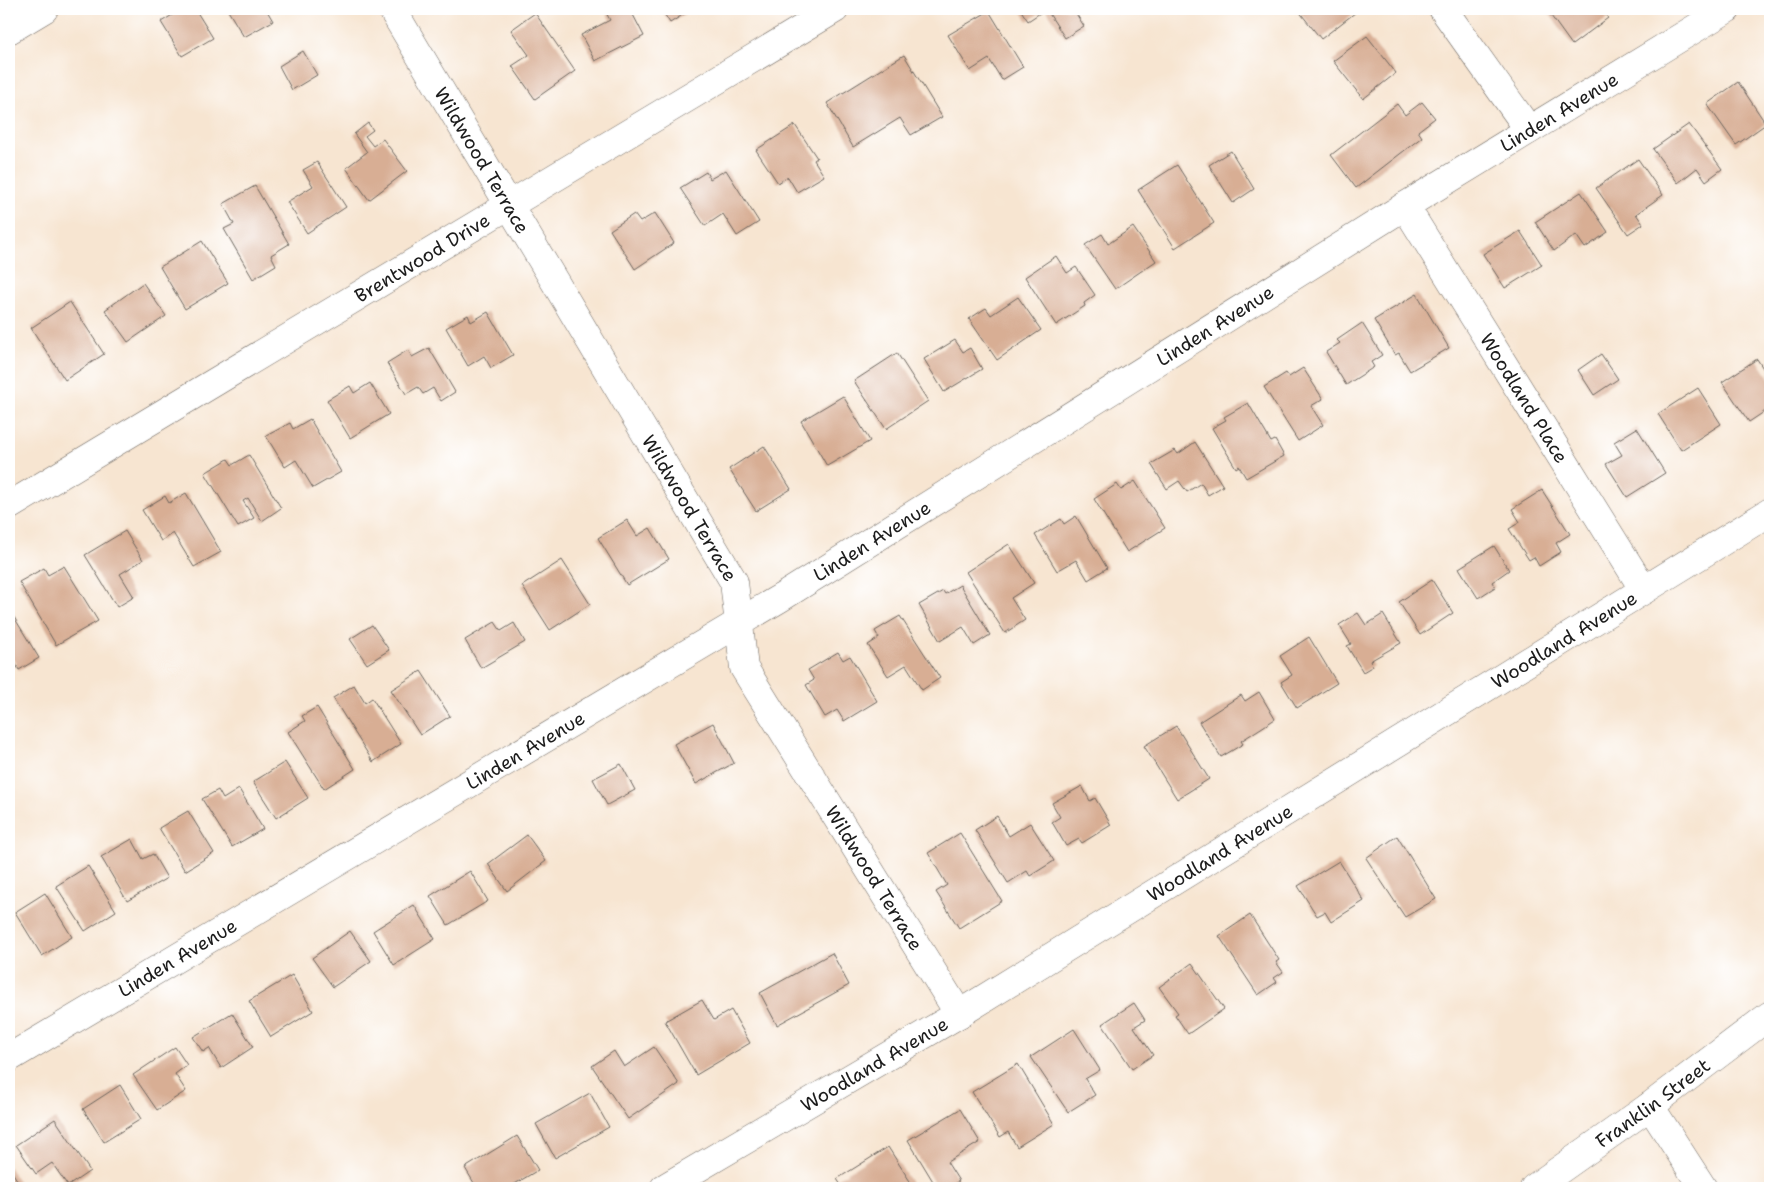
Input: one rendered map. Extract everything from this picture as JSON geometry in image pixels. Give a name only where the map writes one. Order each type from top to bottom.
[{"type":"street","points":[[9,30],[44,9]]},
{"type":"street","name":"Wildwood Terrace","points":[[392,9],[734,582],[744,668],[959,1014]]},
{"type":"street","name":"Brentwood Drive","points":[[9,506],[835,9]]},
{"type":"street","points":[[1443,9],[1529,130]]},
{"type":"street","name":"Linden Avenue","points":[[9,1058],[738,623],[1405,206],[1727,9]]},
{"type":"street","name":"Woodland Place","points":[[1405,206],[1644,590]]},
{"type":"street","name":"Woodland Avenue","points":[[664,1188],[959,1014],[1770,512]]},
{"type":"street","name":"Franklin Street","points":[[1534,1188],[1650,1106],[1770,1015]]},
{"type":"street","points":[[1650,1106],[1704,1188]]},
{"type":"building","points":[[182,9],[195,9],[213,38],[182,56],[161,22]]},
{"type":"building","points":[[227,9],[266,9],[273,21],[244,37]]},
{"type":"building","points":[[604,9],[630,9],[644,36],[595,61],[581,35],[610,20]]},
{"type":"building","points":[[661,9],[692,9],[670,23]]},
{"type":"building","points":[[1020,9],[1046,9],[1028,21]]},
{"type":"building","points":[[1046,9],[1073,9],[1084,26],[1065,38]]},
{"type":"building","points":[[1360,9],[1321,39],[1298,10]]},
{"type":"building","points":[[1546,9],[1602,9],[1608,18],[1572,45]]},
{"type":"building","points":[[989,11],[1023,67],[1002,80],[989,59],[970,71],[948,35]]},
{"type":"building","points":[[535,13],[575,71],[535,99],[512,66],[529,55],[511,30]]},
{"type":"building","points":[[1367,36],[1396,73],[1363,99],[1333,61]]},
{"type":"building","points":[[303,51],[317,75],[292,90],[279,66]]},
{"type":"building","points":[[904,55],[942,117],[911,135],[900,118],[853,147],[827,103]]},
{"type":"building","points":[[1738,82],[1766,124],[1736,145],[1707,104]]},
{"type":"building","points":[[1422,102],[1435,118],[1418,131],[1422,137],[1356,188],[1331,155],[1397,104],[1405,115]]},
{"type":"building","points":[[368,123],[373,130],[365,136],[373,146],[383,139],[407,171],[369,200],[346,168],[367,152],[354,134]]},
{"type":"building","points":[[1689,124],[1722,169],[1706,181],[1697,168],[1678,183],[1653,149]]},
{"type":"building","points":[[795,125],[817,158],[814,160],[824,176],[797,192],[788,177],[778,183],[756,150]]},
{"type":"building","points":[[1231,151],[1254,189],[1233,203],[1209,165]]},
{"type":"building","points":[[1638,159],[1663,195],[1636,214],[1643,224],[1628,234],[1596,188]]},
{"type":"building","points":[[317,162],[346,207],[307,233],[287,202],[313,186],[303,170]]},
{"type":"building","points":[[1177,165],[1214,223],[1175,248],[1138,190]]},
{"type":"building","points":[[726,170],[759,222],[737,236],[723,214],[705,226],[680,188],[706,172],[710,179]]},
{"type":"building","points":[[255,186],[289,244],[271,255],[276,265],[253,279],[224,229],[234,224],[223,204]]},
{"type":"building","points":[[1581,192],[1608,232],[1585,248],[1576,235],[1554,251],[1535,222]]},
{"type":"building","points":[[655,213],[674,243],[635,269],[610,230],[634,214],[640,222]]},
{"type":"building","points":[[1133,227],[1156,261],[1115,289],[1085,245],[1102,234],[1108,244]]},
{"type":"building","points":[[1520,231],[1542,265],[1505,288],[1483,254]]},
{"type":"building","points":[[202,241],[228,283],[185,309],[160,267]]},
{"type":"building","points":[[1056,256],[1067,273],[1076,267],[1095,295],[1084,303],[1085,306],[1056,325],[1025,277]]},
{"type":"building","points":[[143,283],[166,316],[128,342],[105,310]]},
{"type":"building","points":[[1417,294],[1449,348],[1410,371],[1399,353],[1395,355],[1374,320]]},
{"type":"building","points":[[1018,297],[1041,330],[997,360],[969,319],[986,308],[991,315]]},
{"type":"building","points":[[70,302],[104,354],[65,380],[31,328]]},
{"type":"building","points":[[488,312],[513,355],[491,368],[484,356],[468,366],[446,328],[468,315],[471,322]]},
{"type":"building","points":[[1362,323],[1382,355],[1371,362],[1374,367],[1346,385],[1326,352],[1340,343],[1337,340]]},
{"type":"building","points":[[955,340],[963,352],[970,348],[982,369],[944,392],[924,359]]},
{"type":"building","points":[[429,348],[455,392],[441,401],[433,388],[423,394],[418,387],[406,394],[387,363],[408,350],[412,357]]},
{"type":"building","points":[[897,353],[928,401],[886,429],[854,381]]},
{"type":"building","points":[[1601,354],[1618,379],[1594,395],[1578,370]]},
{"type":"building","points":[[1757,359],[1770,379],[1770,408],[1749,422],[1722,382]]},
{"type":"building","points":[[1303,368],[1323,399],[1311,406],[1323,425],[1298,441],[1264,387],[1286,373],[1289,377]]},
{"type":"building","points":[[370,383],[389,414],[350,438],[327,400],[350,386],[354,393]]},
{"type":"building","points":[[1698,388],[1721,424],[1681,450],[1658,414]]},
{"type":"building","points":[[843,396],[870,441],[827,466],[801,421]]},
{"type":"building","points":[[1248,403],[1271,442],[1275,440],[1284,456],[1246,478],[1239,466],[1236,468],[1212,428],[1226,420],[1224,417]]},
{"type":"building","points":[[310,419],[341,472],[313,488],[296,460],[285,467],[266,436],[290,423],[293,429]]},
{"type":"building","points":[[1637,428],[1665,473],[1627,497],[1606,464],[1622,455],[1614,442]]},
{"type":"building","points":[[1195,442],[1223,486],[1208,495],[1201,483],[1187,492],[1179,481],[1167,489],[1151,464],[1175,450],[1178,454]]},
{"type":"building","points":[[764,446],[791,489],[756,511],[729,469]]},
{"type":"building","points":[[249,455],[281,508],[262,521],[248,498],[243,501],[254,518],[238,527],[205,473],[228,459],[232,465]]},
{"type":"building","points":[[1135,481],[1165,528],[1127,552],[1094,499],[1117,484],[1121,490]]},
{"type":"building","points":[[1542,490],[1570,534],[1556,543],[1561,552],[1539,566],[1534,557],[1529,560],[1509,529],[1520,522],[1512,509]]},
{"type":"building","points":[[186,493],[221,552],[194,567],[173,533],[161,541],[142,510],[165,496],[169,503]]},
{"type":"building","points":[[1076,516],[1107,568],[1088,580],[1076,560],[1057,571],[1035,535],[1061,519],[1064,524]]},
{"type":"building","points":[[627,520],[637,536],[650,528],[669,559],[627,585],[598,538]]},
{"type":"building","points":[[125,531],[143,560],[120,574],[134,597],[117,607],[85,555]]},
{"type":"building","points":[[1009,544],[1034,583],[1011,598],[1025,620],[1005,633],[966,572]]},
{"type":"building","points":[[1494,546],[1509,570],[1492,582],[1495,587],[1478,598],[1459,568]]},
{"type":"building","points":[[562,560],[590,604],[550,630],[522,586]]},
{"type":"building","points":[[64,566],[98,621],[56,645],[19,582],[44,568],[48,575]]},
{"type":"building","points":[[1432,580],[1453,613],[1420,635],[1399,602]]},
{"type":"building","points":[[960,585],[990,635],[974,645],[963,627],[940,641],[919,605],[943,591],[945,594]]},
{"type":"building","points":[[9,609],[39,658],[19,670],[9,652]]},
{"type":"building","points":[[1358,613],[1366,625],[1383,614],[1401,643],[1370,661],[1373,666],[1363,672],[1347,646],[1351,644],[1339,625]]},
{"type":"building","points":[[900,616],[940,678],[922,690],[906,665],[888,676],[868,645],[879,638],[875,631]]},
{"type":"building","points":[[495,622],[501,631],[514,623],[525,642],[481,668],[465,640]]},
{"type":"building","points":[[372,625],[389,650],[367,664],[350,639]]},
{"type":"building","points":[[1309,637],[1337,683],[1297,708],[1281,682],[1292,675],[1280,656]]},
{"type":"building","points":[[838,652],[843,660],[850,656],[877,701],[844,721],[837,710],[825,717],[806,685],[814,680],[808,670]]},
{"type":"building","points":[[421,671],[450,716],[420,735],[391,690]]},
{"type":"building","points":[[354,685],[365,703],[372,698],[401,744],[373,762],[333,698]]},
{"type":"building","points":[[1259,692],[1275,719],[1241,741],[1243,744],[1221,757],[1199,722],[1241,695],[1245,701]]},
{"type":"building","points":[[317,707],[355,769],[324,789],[288,732],[305,721],[302,716]]},
{"type":"building","points":[[713,723],[734,763],[696,784],[674,744]]},
{"type":"building","points":[[1176,726],[1209,779],[1177,799],[1144,746]]},
{"type":"building","points":[[285,762],[308,798],[276,818],[253,782]]},
{"type":"building","points":[[621,764],[635,790],[607,805],[593,779]]},
{"type":"building","points":[[1082,786],[1090,801],[1095,798],[1111,825],[1082,843],[1079,839],[1066,846],[1052,822],[1060,817],[1052,803]]},
{"type":"building","points":[[239,789],[263,829],[232,847],[202,799],[218,790],[223,799]]},
{"type":"building","points":[[188,811],[214,853],[185,871],[159,828]]},
{"type":"building","points":[[997,816],[1009,836],[1030,823],[1054,861],[1030,876],[1027,871],[1008,883],[975,830]]},
{"type":"building","points":[[960,833],[1002,901],[959,928],[936,892],[947,885],[928,853]]},
{"type":"building","points":[[527,835],[546,861],[507,891],[488,864]]},
{"type":"building","points":[[1397,836],[1436,899],[1405,917],[1366,858]]},
{"type":"building","points":[[132,839],[143,859],[153,854],[167,878],[127,901],[101,857]]},
{"type":"building","points":[[1339,861],[1364,901],[1331,922],[1325,912],[1317,916],[1298,886]]},
{"type":"building","points":[[88,866],[116,911],[85,931],[56,886]]},
{"type":"building","points":[[470,871],[488,901],[448,925],[430,896]]},
{"type":"building","points":[[45,893],[72,937],[42,956],[15,912]]},
{"type":"building","points":[[414,905],[435,939],[394,965],[373,931]]},
{"type":"building","points":[[1250,915],[1279,960],[1276,962],[1283,972],[1274,978],[1277,982],[1258,995],[1219,936]]},
{"type":"building","points":[[350,931],[371,961],[333,987],[312,958]]},
{"type":"building","points":[[832,953],[849,985],[777,1025],[760,993]]},
{"type":"building","points":[[1192,963],[1224,1009],[1188,1034],[1175,1015],[1178,1013],[1159,987]]},
{"type":"building","points":[[292,975],[313,1011],[271,1037],[249,1001]]},
{"type":"building","points":[[702,1000],[714,1020],[731,1010],[750,1043],[696,1075],[665,1021]]},
{"type":"building","points":[[1134,1003],[1145,1020],[1134,1027],[1153,1055],[1132,1069],[1102,1024]]},
{"type":"building","points":[[232,1013],[253,1047],[221,1068],[209,1048],[203,1052],[193,1037]]},
{"type":"building","points":[[1074,1029],[1100,1070],[1085,1079],[1095,1095],[1068,1112],[1031,1057]]},
{"type":"building","points":[[175,1047],[187,1065],[175,1074],[186,1091],[157,1110],[133,1075]]},
{"type":"building","points":[[654,1047],[679,1084],[628,1119],[592,1066],[614,1051],[624,1067]]},
{"type":"building","points":[[1018,1064],[1054,1124],[1017,1147],[1008,1132],[1000,1137],[972,1092]]},
{"type":"building","points":[[120,1085],[141,1119],[104,1142],[83,1109]]},
{"type":"building","points":[[590,1093],[609,1127],[555,1158],[536,1124]]},
{"type":"building","points":[[960,1109],[980,1142],[947,1162],[959,1181],[947,1188],[937,1188],[908,1140]]},
{"type":"building","points":[[55,1119],[90,1171],[68,1186],[52,1163],[36,1174],[16,1145]]},
{"type":"building","points":[[517,1136],[538,1170],[508,1188],[477,1188],[465,1168]]},
{"type":"building","points":[[888,1147],[913,1186],[910,1188],[843,1188],[837,1179]]},
{"type":"building","points":[[9,1167],[22,1188],[9,1188]]}]
